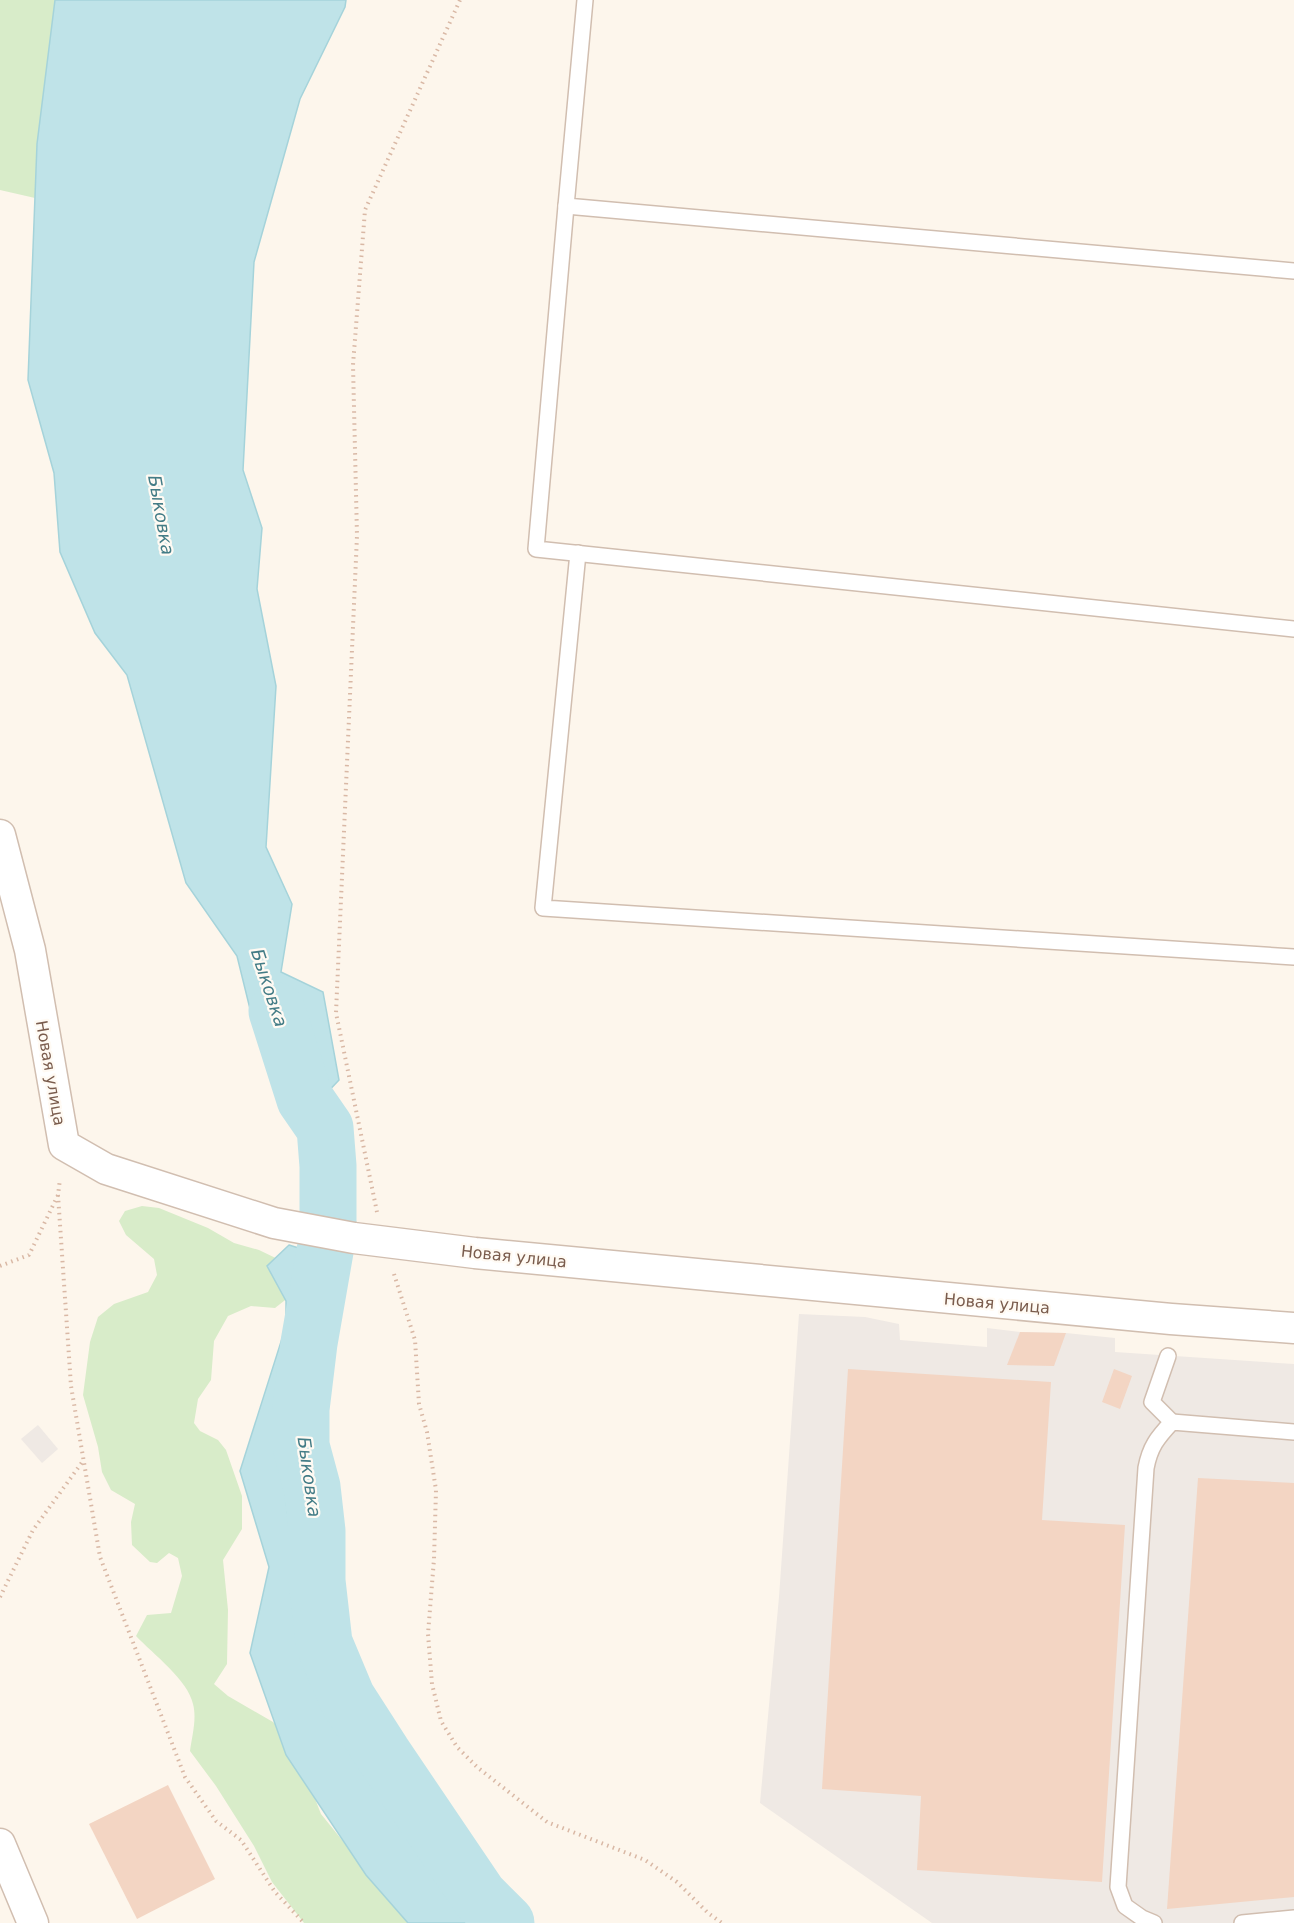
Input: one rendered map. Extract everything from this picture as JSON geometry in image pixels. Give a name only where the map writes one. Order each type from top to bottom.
[{"type":"street","name":"Новая улица","points":[[0,835],[30,950],[64,1145],[106,1169],[274,1224],[369,1239],[475,1253],[1160,1318],[1294,1328]]},
{"type":"street","points":[[0,1844],[33,1923]]},
{"type":"lane","points":[[585,0],[536,549],[1294,629]]},
{"type":"lane","points":[[566,206],[1294,271]]},
{"type":"lane","points":[[578,553],[543,908],[1294,957]]},
{"type":"lane","points":[[1168,1356],[1152,1402],[1172,1422],[1294,1432]]},
{"type":"lane","points":[[1154,1923],[1125,1906],[1118,1887],[1146,1468],[1149,1451],[1172,1422]]},
{"type":"lane","points":[[1242,1923],[1294,1918]]},
{"type":"path","points":[[460,0],[365,210],[353,365],[357,536],[336,1014],[369,1239],[415,1340],[419,1404],[427,1432],[436,1490],[428,1634],[432,1684],[441,1721],[457,1747],[477,1767],[547,1822],[645,1860],[677,1882],[708,1913],[722,1923]]},
{"type":"path","points":[[64,1145],[58,1195],[71,1386],[99,1557],[185,1777],[216,1821],[241,1840],[274,1892],[304,1923]]},
{"type":"path","points":[[0,1266],[29,1255],[58,1195]]},
{"type":"path","points":[[0,1597],[33,1530],[83,1461]]},
{"type":"shaded area","points":[[799,1314],[865,1317],[899,1324],[900,1340],[987,1347],[987,1328],[1115,1338],[1115,1352],[1294,1364],[1294,1923],[932,1923],[760,1803],[779,1597]]},
{"type":"shaded area","points":[[38,1425],[58,1449],[42,1463],[21,1439]]},
{"type":"green space","points":[[0,0],[55,0],[37,144],[35,198],[0,190]]},
{"type":"green space","points":[[142,1206],[159,1208],[208,1228],[234,1243],[259,1250],[286,1263],[289,1297],[275,1308],[251,1306],[228,1316],[214,1341],[211,1380],[198,1399],[194,1423],[200,1431],[218,1440],[226,1450],[242,1496],[242,1529],[223,1560],[228,1610],[227,1664],[214,1684],[228,1696],[273,1722],[293,1743],[321,1814],[350,1850],[421,1923],[304,1923],[272,1882],[254,1846],[216,1786],[190,1751],[194,1716],[190,1695],[169,1668],[136,1636],[147,1615],[171,1613],[182,1576],[178,1558],[169,1553],[157,1563],[150,1562],[132,1545],[131,1522],[135,1504],[111,1490],[102,1472],[98,1447],[83,1395],[90,1342],[98,1317],[114,1304],[148,1292],[157,1275],[154,1259],[126,1235],[119,1221],[125,1211]]},
{"type":"water","points":[[55,0],[346,0],[345,7],[300,99],[254,262],[243,470],[262,528],[257,589],[276,686],[266,847],[292,904],[281,972],[323,992],[339,1080],[321,1099],[284,1075],[251,1013],[237,956],[186,883],[127,675],[95,633],[60,552],[54,473],[28,380],[37,144]]},
{"type":"water","points":[[289,1245],[312,1252],[317,1267],[281,1412],[287,1511],[334,1710],[477,1923],[408,1923],[366,1875],[286,1755],[250,1653],[269,1567],[240,1471],[286,1326],[286,1301],[267,1266]]},
{"type":"building","points":[[1020,1332],[1066,1333],[1054,1366],[1007,1365]]},
{"type":"building","points":[[848,1369],[1051,1382],[1042,1520],[1125,1525],[1102,1882],[917,1870],[921,1796],[822,1789]]},
{"type":"building","points":[[1114,1369],[1132,1376],[1120,1409],[1102,1402]]},
{"type":"building","points":[[1198,1478],[1294,1483],[1294,1897],[1167,1909]]},
{"type":"building","points":[[168,1785],[215,1879],[137,1919],[89,1824]]},
{"type":"waterway","name":"Быковка","points":[[277,1011],[305,1099],[325,1128],[328,1166],[328,1234],[309,1343],[301,1409],[301,1446],[312,1487],[317,1531],[317,1581],[324,1643],[347,1698],[383,1754],[479,1896],[506,1923]]}]
